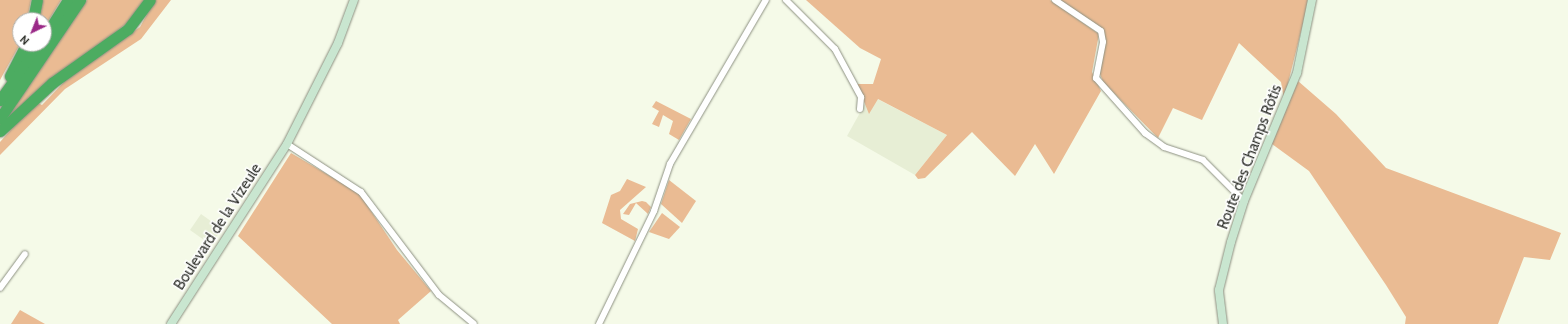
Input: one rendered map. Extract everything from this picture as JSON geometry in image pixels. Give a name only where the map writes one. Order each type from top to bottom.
[{"type":"highway","points":[[35,12],[37,0]]},
{"type":"highway","points":[[52,25],[68,0]]},
{"type":"highway","points":[[0,118],[80,0]]},
{"type":"highway","points":[[0,131],[52,83],[128,29],[150,0]]},
{"type":"highway","points":[[0,93],[22,52]]},
{"type":"highway","points":[[0,100],[34,52]]},
{"type":"main road","name":"Boulevard de la Vizeule","points":[[171,324],[287,144],[335,49],[354,0]]},
{"type":"main road","name":"Route des Champs Rôtis","points":[[1223,324],[1219,290],[1244,201],[1297,73],[1312,0]]},
{"type":"street","points":[[599,324],[654,211],[670,164],[766,0]]},
{"type":"street","points":[[786,0],[835,49],[861,97],[860,109]]},
{"type":"street","points":[[1055,0],[1101,31],[1103,42],[1096,78],[1145,133],[1164,147],[1202,160],[1244,201]]},
{"type":"street","points":[[287,144],[361,192],[439,295],[474,324]]},
{"type":"street","points":[[0,288],[25,254]]},
{"type":"shaded area","points":[[0,0],[31,0],[29,12],[12,12],[12,52],[16,52],[0,80]]},
{"type":"shaded area","points":[[40,0],[61,0],[52,15],[52,12],[37,12]]},
{"type":"shaded area","points":[[87,0],[146,0],[136,16],[7,118]]},
{"type":"shaded area","points":[[155,0],[171,0],[141,39],[65,89],[0,155],[0,142],[25,114],[38,103],[42,105],[68,78],[140,27]]},
{"type":"shaded area","points":[[806,0],[1050,0],[1099,34],[1092,72],[1101,91],[1054,174],[1035,144],[1015,176],[972,132],[925,178],[918,179],[915,175],[947,135],[878,99],[869,114],[857,84],[873,84],[881,59],[860,48]]},
{"type":"shaded area","points":[[1060,0],[1309,0],[1284,99],[1281,82],[1239,43],[1202,120],[1173,108],[1158,138],[1103,82],[1100,74],[1104,32]]},
{"type":"shaded area","points":[[1298,81],[1336,114],[1386,168],[1561,233],[1550,260],[1524,257],[1498,324],[1405,324],[1406,317],[1386,285],[1309,171],[1272,144]]},
{"type":"shaded area","points":[[860,90],[947,135],[915,175],[847,136],[866,102]]},
{"type":"shaded area","points":[[656,101],[691,119],[679,140],[669,134],[673,121],[663,115],[659,127],[652,124],[659,111],[652,107]]},
{"type":"shaded area","points":[[291,153],[359,193],[397,250],[431,291],[398,320],[400,324],[332,324],[238,236]]},
{"type":"shaded area","points":[[627,179],[646,187],[620,210],[621,219],[638,229],[635,241],[602,223],[611,195],[620,191]]},
{"type":"shaded area","points":[[669,180],[696,201],[682,223],[661,204]]},
{"type":"shaded area","points":[[642,201],[646,202],[651,207],[648,214],[636,203],[629,215],[623,214],[630,204]]},
{"type":"shaded area","points":[[662,213],[680,227],[669,239],[649,232]]},
{"type":"shaded area","points":[[201,214],[222,229],[216,237],[210,232],[204,240],[190,230]]},
{"type":"shaded area","points":[[20,310],[45,324],[11,324]]}]
